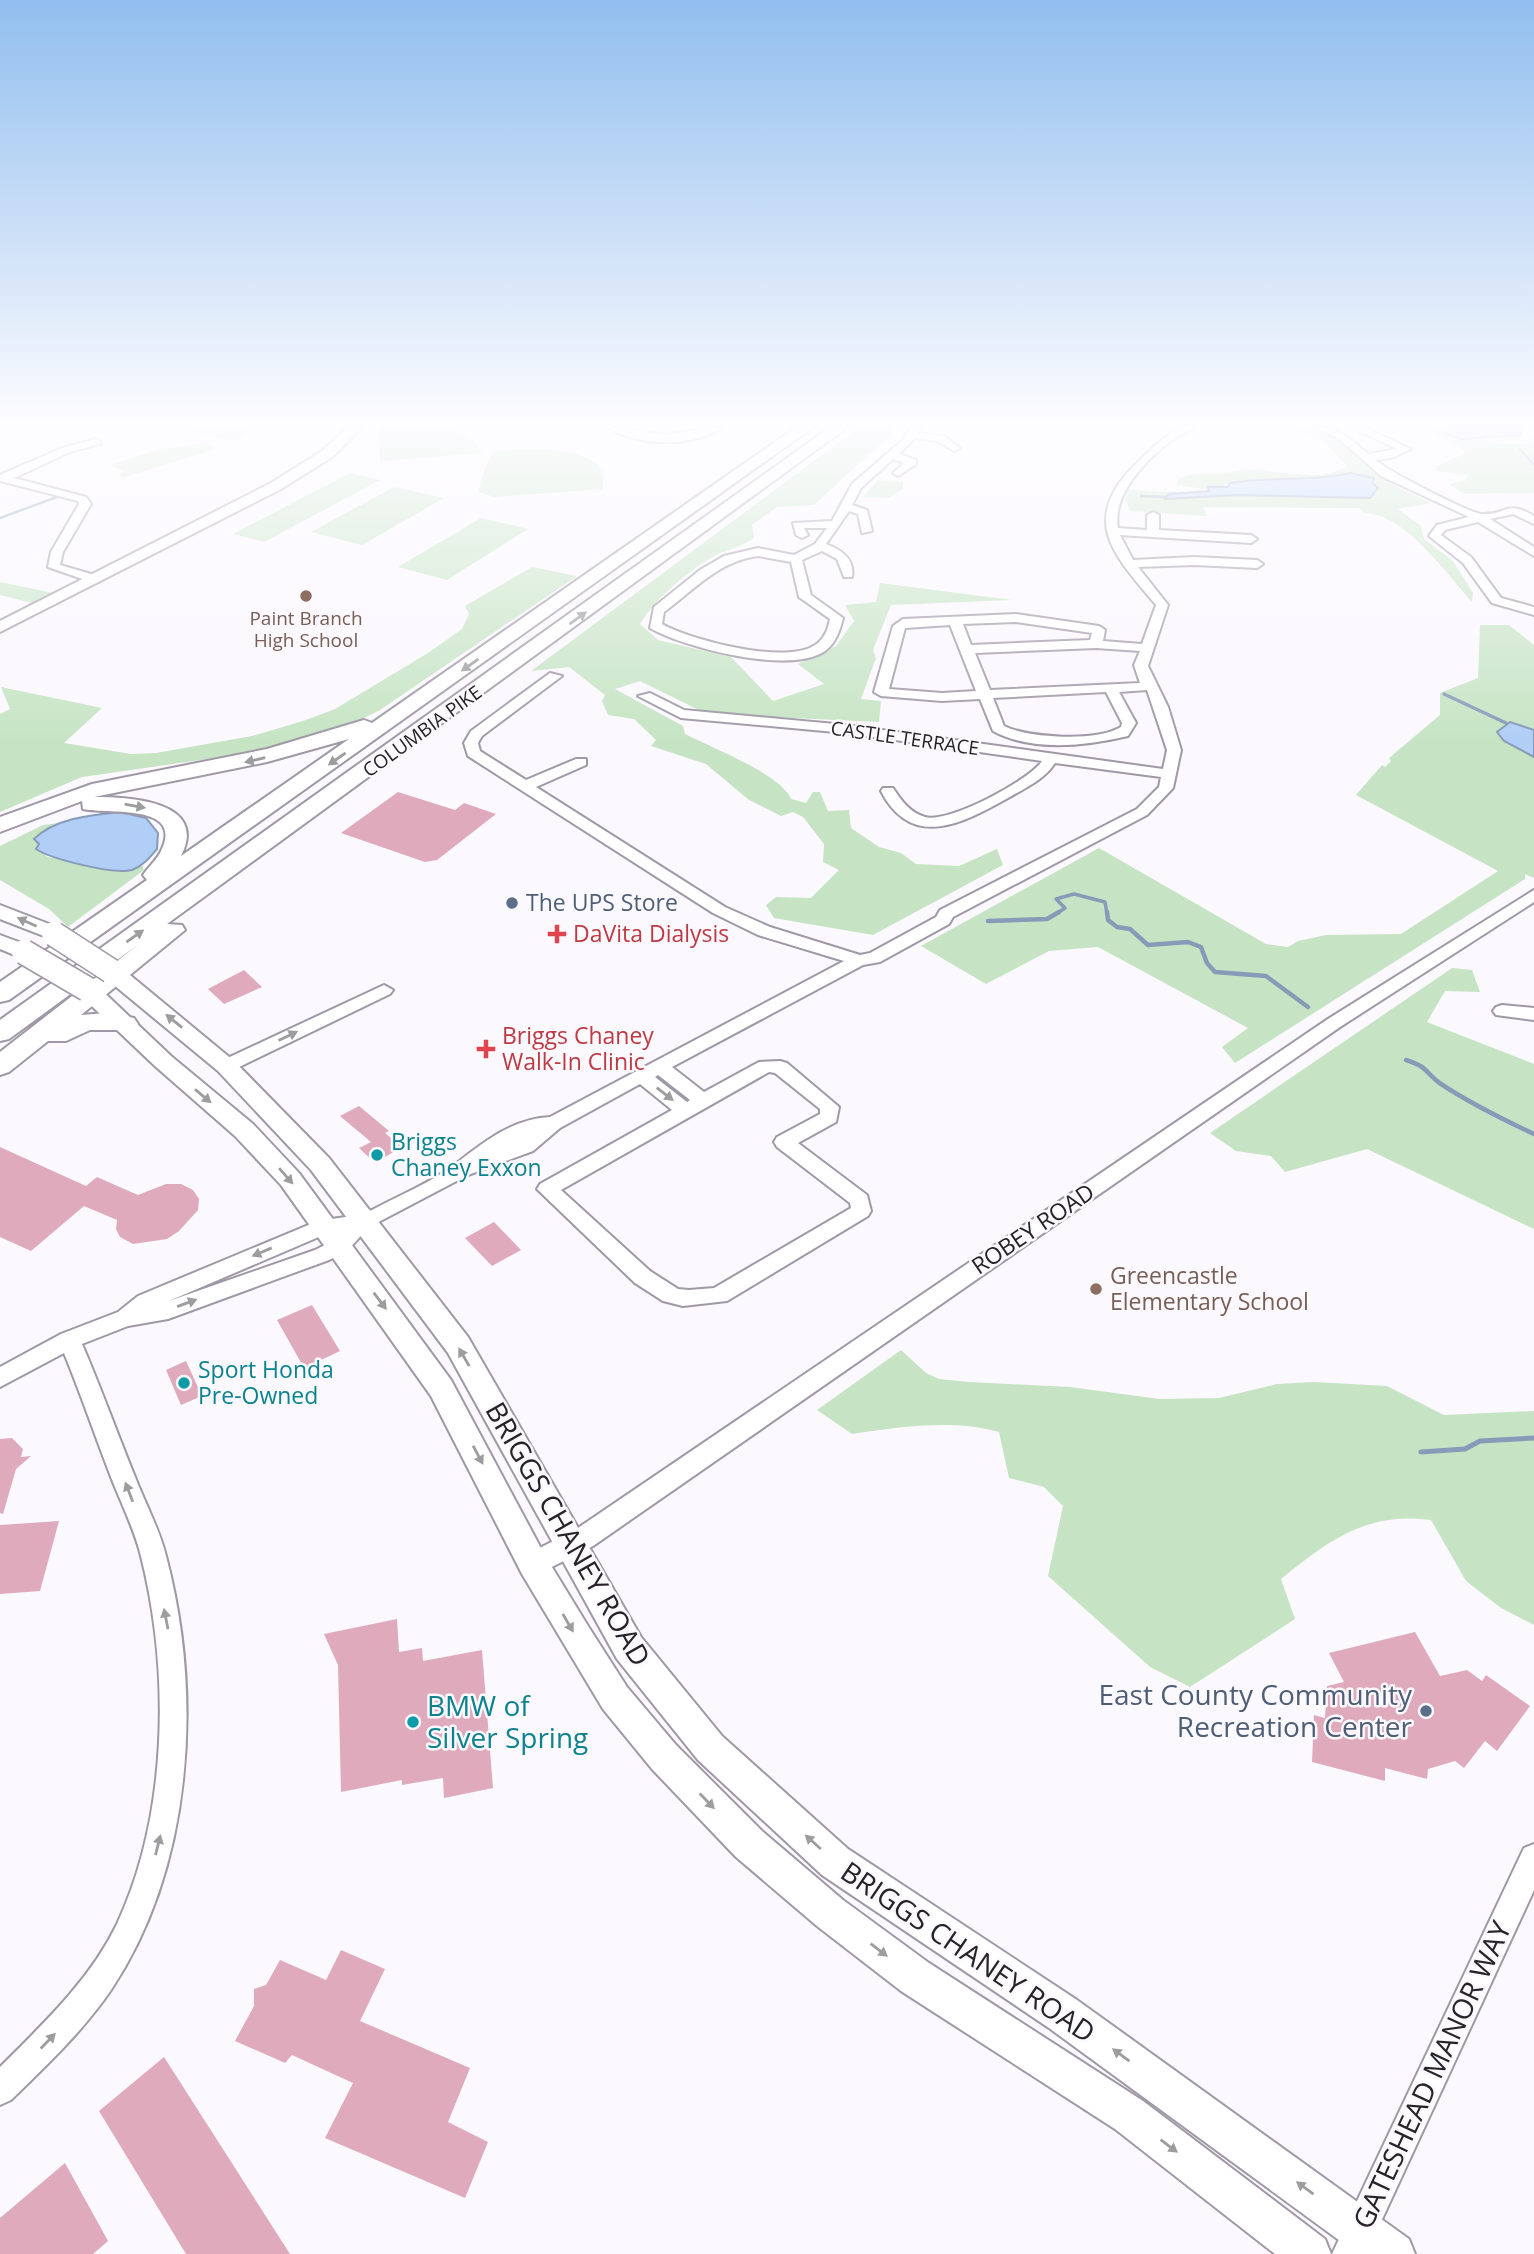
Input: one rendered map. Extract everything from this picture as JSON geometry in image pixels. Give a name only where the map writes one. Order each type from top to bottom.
[{"type":"highway","name":"COLUMBIA PIKE","points":[[0,994],[660,531]]},
{"type":"highway","name":"COLUMBIA PIKE","points":[[0,1033],[697,531]]},
{"type":"highway","points":[[0,1066],[90,992],[214,897],[330,815],[523,658]]},
{"type":"highway","points":[[0,825],[42,807],[102,789],[238,764],[323,743],[433,692]]},
{"type":"highway","points":[[0,836],[58,811],[85,804],[114,803],[159,811],[173,821],[178,833],[177,848],[128,904]]},
{"type":"highway","points":[[0,1075],[70,1026],[105,1019],[125,1024]]},
{"type":"main road","points":[[0,627],[188,531]]},
{"type":"main road","name":"BRIGGS CHANEY ROAD","points":[[0,911],[54,934],[114,974],[226,1066],[320,1164],[458,1345],[570,1548],[629,1648],[710,1748],[835,1862],[1063,2014],[1355,2241],[1394,2254]]},
{"type":"main road","name":"BRIGGS CHANEY ROAD","points":[[0,942],[24,952],[90,992],[163,1061],[244,1130],[290,1179],[441,1388],[533,1564],[615,1698],[664,1757],[749,1844],[830,1913],[915,1977],[1129,2115],[1310,2254]]},
{"type":"main road","points":[[163,1061],[198,1068],[226,1066]]},
{"type":"street","points":[[69,531],[57,552],[54,567],[94,579]]},
{"type":"street","points":[[800,531],[802,535]]},
{"type":"street","points":[[796,559],[805,597],[837,618],[836,630],[813,652],[773,658],[671,636],[655,625],[659,610],[698,580],[716,562],[740,553],[758,552],[796,559],[819,546],[831,531]]},
{"type":"street","points":[[0,1378],[69,1340],[126,1318],[146,1302],[332,1236],[460,1171],[486,1166],[548,1134],[553,1123],[853,963],[874,958],[943,920],[946,914],[1125,818],[1142,812],[1166,788],[1174,750],[1152,686],[1141,665],[1162,605],[1113,540],[1113,531]]},
{"type":"street","points":[[1117,531],[1251,539]]},
{"type":"street","points":[[1438,531],[1435,536],[1469,561],[1493,600],[1507,608],[1534,611]]},
{"type":"street","points":[[1501,531],[1534,552]]},
{"type":"street","points":[[1209,537],[1215,562]]},
{"type":"street","points":[[819,546],[840,552],[844,556],[848,574]]},
{"type":"street","points":[[1131,564],[1257,564]]},
{"type":"street","points":[[1096,644],[1099,630],[1016,618],[911,622],[899,626],[881,692],[924,697],[1152,686]]},
{"type":"street","points":[[955,620],[998,728],[1012,736],[1039,739],[1114,736],[1128,729],[1129,723],[1110,687]]},
{"type":"street","points":[[967,649],[1096,644],[1146,655]]},
{"type":"street","points":[[555,676],[476,734],[471,743],[473,753],[719,909],[764,931],[821,947],[853,963]]},
{"type":"street","name":"CASTLE TERRACE","points":[[645,696],[681,715],[846,729],[1168,774]]},
{"type":"street","points":[[888,791],[894,805],[913,818],[926,823],[945,822],[1042,772],[1050,759]]},
{"type":"street","points":[[523,787],[581,762]]},
{"type":"street","name":"ROBEY ROAD","points":[[533,1564],[570,1548],[1334,1023],[1534,895]]},
{"type":"street","points":[[226,1066],[384,990]]},
{"type":"street","points":[[1502,1011],[1534,1014]]},
{"type":"street","points":[[766,1066],[780,1067],[830,1107],[830,1117],[784,1143],[860,1200],[861,1211],[719,1295],[695,1299],[671,1295],[650,1282],[547,1189],[696,1107],[766,1066]]},
{"type":"street","points":[[660,1067],[696,1107]]},
{"type":"street","points":[[642,1076],[696,1107]]},
{"type":"street","points":[[0,2089],[52,2037],[102,1979],[134,1921],[147,1889],[161,1834],[173,1718],[169,1639],[154,1555],[69,1340]]},
{"type":"street","name":"GATESHEAD MANOR WAY","points":[[1355,2241],[1534,1858]]},
{"type":"green space","points":[[238,531],[284,531],[264,542],[233,534]]},
{"type":"green space","points":[[313,531],[386,531],[362,545]]},
{"type":"green space","points":[[459,531],[525,531],[447,580],[398,567]]},
{"type":"green space","points":[[719,531],[753,531],[754,538],[714,556],[690,573],[662,596],[640,624],[658,640],[731,657],[773,701],[824,684],[798,664],[836,646],[854,621],[845,605],[876,602],[880,583],[1012,600],[891,605],[873,650],[876,658],[861,699],[881,701],[879,722],[707,714],[640,681],[615,689],[683,726],[685,734],[760,771],[774,780],[791,799],[806,803],[813,792],[820,792],[828,811],[849,810],[851,828],[879,847],[901,853],[916,864],[959,866],[997,849],[1003,865],[873,935],[774,918],[766,905],[776,897],[811,898],[839,870],[823,862],[824,844],[803,817],[793,812],[781,816],[749,800],[706,764],[651,746],[656,740],[634,719],[608,715],[602,701],[605,695],[569,667],[531,671]]},
{"type":"green space","points":[[1405,531],[1422,531],[1424,539],[1453,561],[1473,593],[1472,602],[1437,561]]},
{"type":"green space","points":[[532,567],[577,576],[380,710],[342,729],[292,747],[82,777],[0,812],[0,714],[10,709],[1,687],[102,708],[64,743],[131,754],[156,753],[252,736],[335,709],[428,653],[462,629],[469,614],[465,606]]},
{"type":"green space","points":[[0,582],[54,593],[36,604],[0,595]]},
{"type":"green space","points":[[1480,625],[1509,625],[1534,645],[1534,878],[1525,874],[1525,879],[1235,1063],[1222,1047],[1248,1028],[1098,947],[1049,951],[986,984],[921,946],[1099,848],[1266,944],[1288,947],[1298,941],[1326,935],[1401,934],[1498,871],[1356,795],[1382,765],[1385,767],[1391,761],[1389,758],[1440,715],[1440,693],[1478,678]]},
{"type":"green space","points":[[59,823],[37,835],[39,844],[36,848],[48,857],[130,871],[142,865],[144,870],[68,927],[49,909],[0,880],[0,846],[43,825]]},
{"type":"green space","points":[[1452,968],[1472,970],[1480,992],[1445,991],[1427,1022],[1534,1064],[1534,1229],[1367,1149],[1285,1172],[1271,1156],[1236,1151],[1210,1133]]},
{"type":"green space","points":[[901,1350],[926,1373],[939,1379],[969,1382],[1070,1387],[1160,1399],[1219,1398],[1277,1384],[1314,1382],[1387,1386],[1444,1415],[1534,1411],[1534,1625],[1501,1608],[1466,1581],[1431,1520],[1387,1520],[1368,1525],[1332,1541],[1281,1579],[1295,1619],[1190,1687],[1150,1667],[1048,1576],[1063,1506],[1044,1487],[1009,1478],[999,1432],[944,1425],[852,1434],[817,1410]]},
{"type":"water","points":[[1510,722],[1534,730],[1534,757],[1504,741],[1497,732]]},
{"type":"water","points":[[120,812],[146,818],[158,833],[157,849],[146,861],[132,870],[83,865],[36,849],[39,844],[34,839],[52,826],[74,819]]},
{"type":"building","points":[[398,792],[455,810],[464,803],[496,814],[437,860],[425,862],[341,833]]},
{"type":"building","points":[[244,970],[262,987],[224,1004],[208,989]]},
{"type":"building","points":[[359,1106],[389,1131],[385,1133],[402,1147],[375,1163],[359,1148],[371,1142],[340,1116]]},
{"type":"building","points":[[0,1147],[86,1186],[97,1177],[138,1195],[166,1184],[181,1184],[193,1190],[199,1199],[198,1210],[179,1231],[167,1239],[133,1244],[120,1237],[116,1229],[117,1220],[84,1206],[31,1251],[0,1237]]},
{"type":"building","points":[[494,1222],[521,1250],[492,1266],[465,1238]]},
{"type":"building","points":[[312,1305],[340,1351],[304,1368],[277,1320]]},
{"type":"building","name":"Sport Honda Pre-Owned","points":[[186,1361],[202,1396],[181,1405],[166,1370]]},
{"type":"building","points":[[12,1438],[23,1449],[21,1457],[31,1456],[16,1469],[3,1514],[0,1513],[0,1439]]},
{"type":"building","points":[[59,1521],[40,1591],[0,1594],[0,1525]]},
{"type":"building","name":"BMW of Silver Spring","points":[[397,1619],[399,1652],[422,1648],[423,1661],[482,1650],[493,1788],[444,1798],[443,1778],[402,1785],[402,1780],[341,1792],[338,1665],[324,1634]]},
{"type":"building","name":"East County Community Recreation Center","points":[[1415,1632],[1440,1676],[1467,1670],[1482,1681],[1486,1675],[1530,1706],[1497,1751],[1485,1741],[1464,1768],[1455,1761],[1428,1769],[1427,1779],[1385,1768],[1385,1781],[1312,1762],[1314,1715],[1325,1718],[1327,1686],[1344,1682],[1329,1653]]},
{"type":"building","points":[[341,1950],[385,1969],[360,2021],[470,2068],[448,2122],[488,2142],[465,2198],[325,2138],[353,2083],[292,2055],[285,2063],[235,2041],[254,2006],[254,1989],[266,1985],[280,1960],[326,1980]]},
{"type":"building","points":[[164,2057],[290,2254],[186,2254],[99,2111]]},
{"type":"building","points":[[65,2163],[108,2241],[93,2254],[0,2254],[0,2218]]},
{"type":"waterway","points":[[1444,694],[1506,723]]},
{"type":"waterway","points":[[1059,912],[1065,908],[1056,899],[1074,894],[1105,902],[1107,914]]},
{"type":"waterway","points":[[988,921],[1047,919],[1059,912]]},
{"type":"waterway","points":[[1107,912],[1108,920],[1117,927],[1130,929],[1148,945],[1188,942],[1201,947],[1207,963],[1215,972],[1266,976],[1308,1007]]},
{"type":"waterway","points":[[1406,1060],[1424,1068],[1436,1080],[1464,1098],[1534,1134]]},
{"type":"waterway","points":[[1421,1452],[1465,1449],[1480,1441],[1534,1438]]},
{"type":"place","name":"Paint Branch High School","points":[[306,596]]},
{"type":"place","name":"The UPS Store","points":[[512,903]]},
{"type":"place","name":"DaVita Dialysis","points":[[557,934]]},
{"type":"place","name":"Briggs Chaney Walk-In Clinic","points":[[486,1049]]},
{"type":"place","name":"Briggs Chaney Exxon","points":[[377,1155]]},
{"type":"place","name":"Greencastle Elementary School","points":[[1096,1289]]},
{"type":"place","name":"Sport Honda Pre-Owned","points":[[184,1383]]},
{"type":"place","name":"East County Community Recreation Center","points":[[1426,1711]]},
{"type":"place","name":"BMW of Silver Spring","points":[[413,1722]]}]
